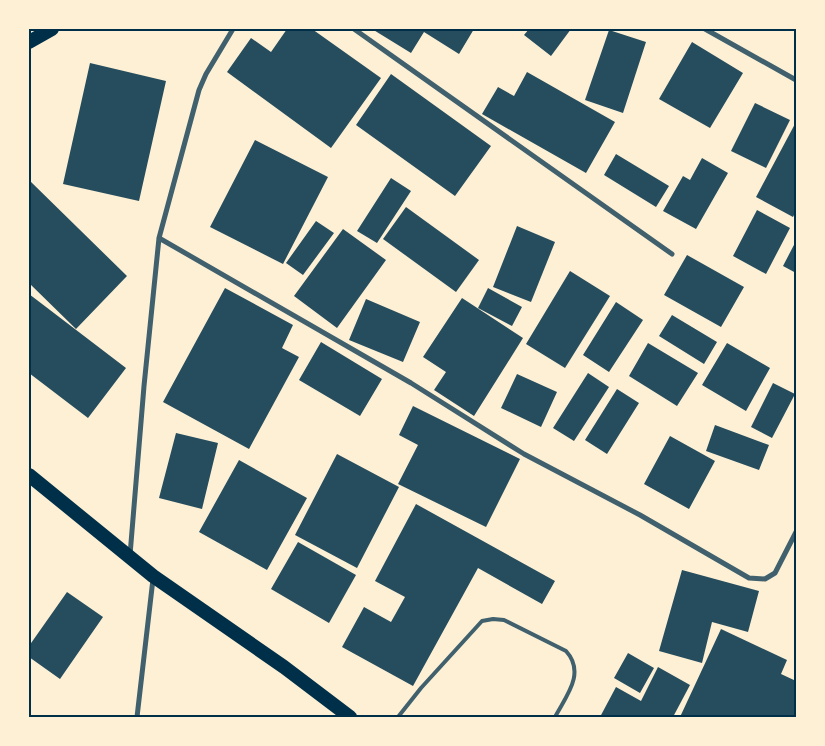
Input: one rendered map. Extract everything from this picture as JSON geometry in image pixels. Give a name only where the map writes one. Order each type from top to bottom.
[{"type":"highway","points":[[29,42],[52,29]]},
{"type":"highway","points":[[29,475],[153,576],[284,667],[350,717]]},
{"type":"street","points":[[130,556],[159,238],[199,90],[206,74],[233,29]]},
{"type":"street","points":[[354,29],[672,254]]},
{"type":"street","points":[[705,29],[796,80]]},
{"type":"street","points":[[159,238],[411,383],[524,454],[640,515],[749,578],[765,579],[775,573],[796,532]]},
{"type":"street","points":[[137,717],[153,576]]},
{"type":"lane","points":[[398,717],[421,688],[482,621],[493,619],[504,620],[513,624],[566,651],[573,658],[574,680],[555,717]]},
{"type":"building","points":[[287,29],[312,29],[381,78],[331,148],[227,72],[251,38],[271,52]]},
{"type":"building","points":[[372,29],[474,29],[459,54],[424,32],[411,53]]},
{"type":"building","points":[[529,29],[571,29],[551,56],[524,35]]},
{"type":"building","points":[[609,30],[646,42],[623,113],[585,100]]},
{"type":"building","points":[[692,42],[743,73],[710,128],[659,99]]},
{"type":"building","points":[[90,63],[166,81],[139,201],[63,184]]},
{"type":"building","points":[[527,72],[615,122],[586,173],[482,114],[498,87],[514,96]]},
{"type":"building","points":[[391,74],[491,146],[455,196],[356,125]]},
{"type":"building","points":[[755,103],[790,120],[766,168],[731,151]]},
{"type":"building","points":[[796,122],[796,211],[793,217],[756,197]]},
{"type":"building","points":[[255,140],[328,177],[283,264],[210,227]]},
{"type":"building","points":[[616,154],[669,186],[656,207],[604,175]]},
{"type":"building","points":[[702,158],[728,173],[696,229],[663,211],[683,176],[690,180]]},
{"type":"building","points":[[391,178],[411,191],[377,243],[357,231]]},
{"type":"building","points":[[29,180],[127,276],[76,329],[29,283]]},
{"type":"building","points":[[406,207],[479,260],[456,292],[383,239]]},
{"type":"building","points":[[757,210],[790,228],[766,274],[733,256]]},
{"type":"building","points":[[316,221],[334,233],[303,275],[286,263]]},
{"type":"building","points":[[517,226],[555,242],[531,302],[493,287]]},
{"type":"building","points":[[343,229],[386,260],[337,328],[294,296]]},
{"type":"building","points":[[796,241],[796,273],[783,266]]},
{"type":"building","points":[[687,255],[744,287],[721,327],[664,295]]},
{"type":"building","points":[[570,271],[610,296],[565,368],[526,344]]},
{"type":"building","points":[[225,288],[293,325],[282,348],[299,357],[249,449],[163,402]]},
{"type":"building","points":[[488,288],[522,307],[512,326],[478,308]]},
{"type":"building","points":[[29,294],[126,368],[88,418],[29,373]]},
{"type":"building","points":[[462,298],[523,338],[474,416],[434,390],[446,372],[423,357]]},
{"type":"building","points":[[366,299],[420,322],[403,362],[349,340]]},
{"type":"building","points":[[616,302],[643,320],[609,372],[583,355]]},
{"type":"building","points":[[672,315],[717,342],[704,364],[659,336]]},
{"type":"building","points":[[321,342],[382,379],[360,416],[299,380]]},
{"type":"building","points":[[648,343],[698,373],[677,406],[629,376]]},
{"type":"building","points":[[727,343],[770,368],[746,411],[702,385]]},
{"type":"building","points":[[588,373],[609,387],[574,441],[553,428]]},
{"type":"building","points":[[517,374],[557,392],[541,427],[501,408]]},
{"type":"building","points":[[773,383],[795,394],[772,438],[751,427]]},
{"type":"building","points":[[617,389],[639,403],[607,454],[585,440]]},
{"type":"building","points":[[413,406],[520,459],[486,527],[398,484],[418,445],[399,435]]},
{"type":"building","points":[[715,425],[769,445],[759,470],[706,451]]},
{"type":"building","points":[[176,433],[218,443],[202,509],[159,498]]},
{"type":"building","points":[[670,436],[715,461],[689,509],[644,484]]},
{"type":"building","points":[[337,454],[399,487],[357,568],[295,535]]},
{"type":"building","points":[[239,460],[307,498],[267,570],[199,532]]},
{"type":"building","points":[[416,504],[555,581],[542,604],[478,568],[413,686],[342,647],[364,607],[391,622],[405,597],[375,581]]},
{"type":"building","points":[[298,542],[356,575],[329,623],[271,589]]},
{"type":"building","points":[[682,570],[759,591],[748,632],[712,622],[702,663],[659,651]]},
{"type":"building","points":[[67,592],[103,617],[60,679],[29,657],[29,646]]},
{"type":"building","points":[[721,629],[787,660],[781,674],[796,681],[796,717],[680,717]]},
{"type":"building","points":[[628,653],[654,668],[640,693],[614,678]]},
{"type":"building","points":[[658,667],[690,685],[673,717],[600,717],[616,687],[641,701]]}]
